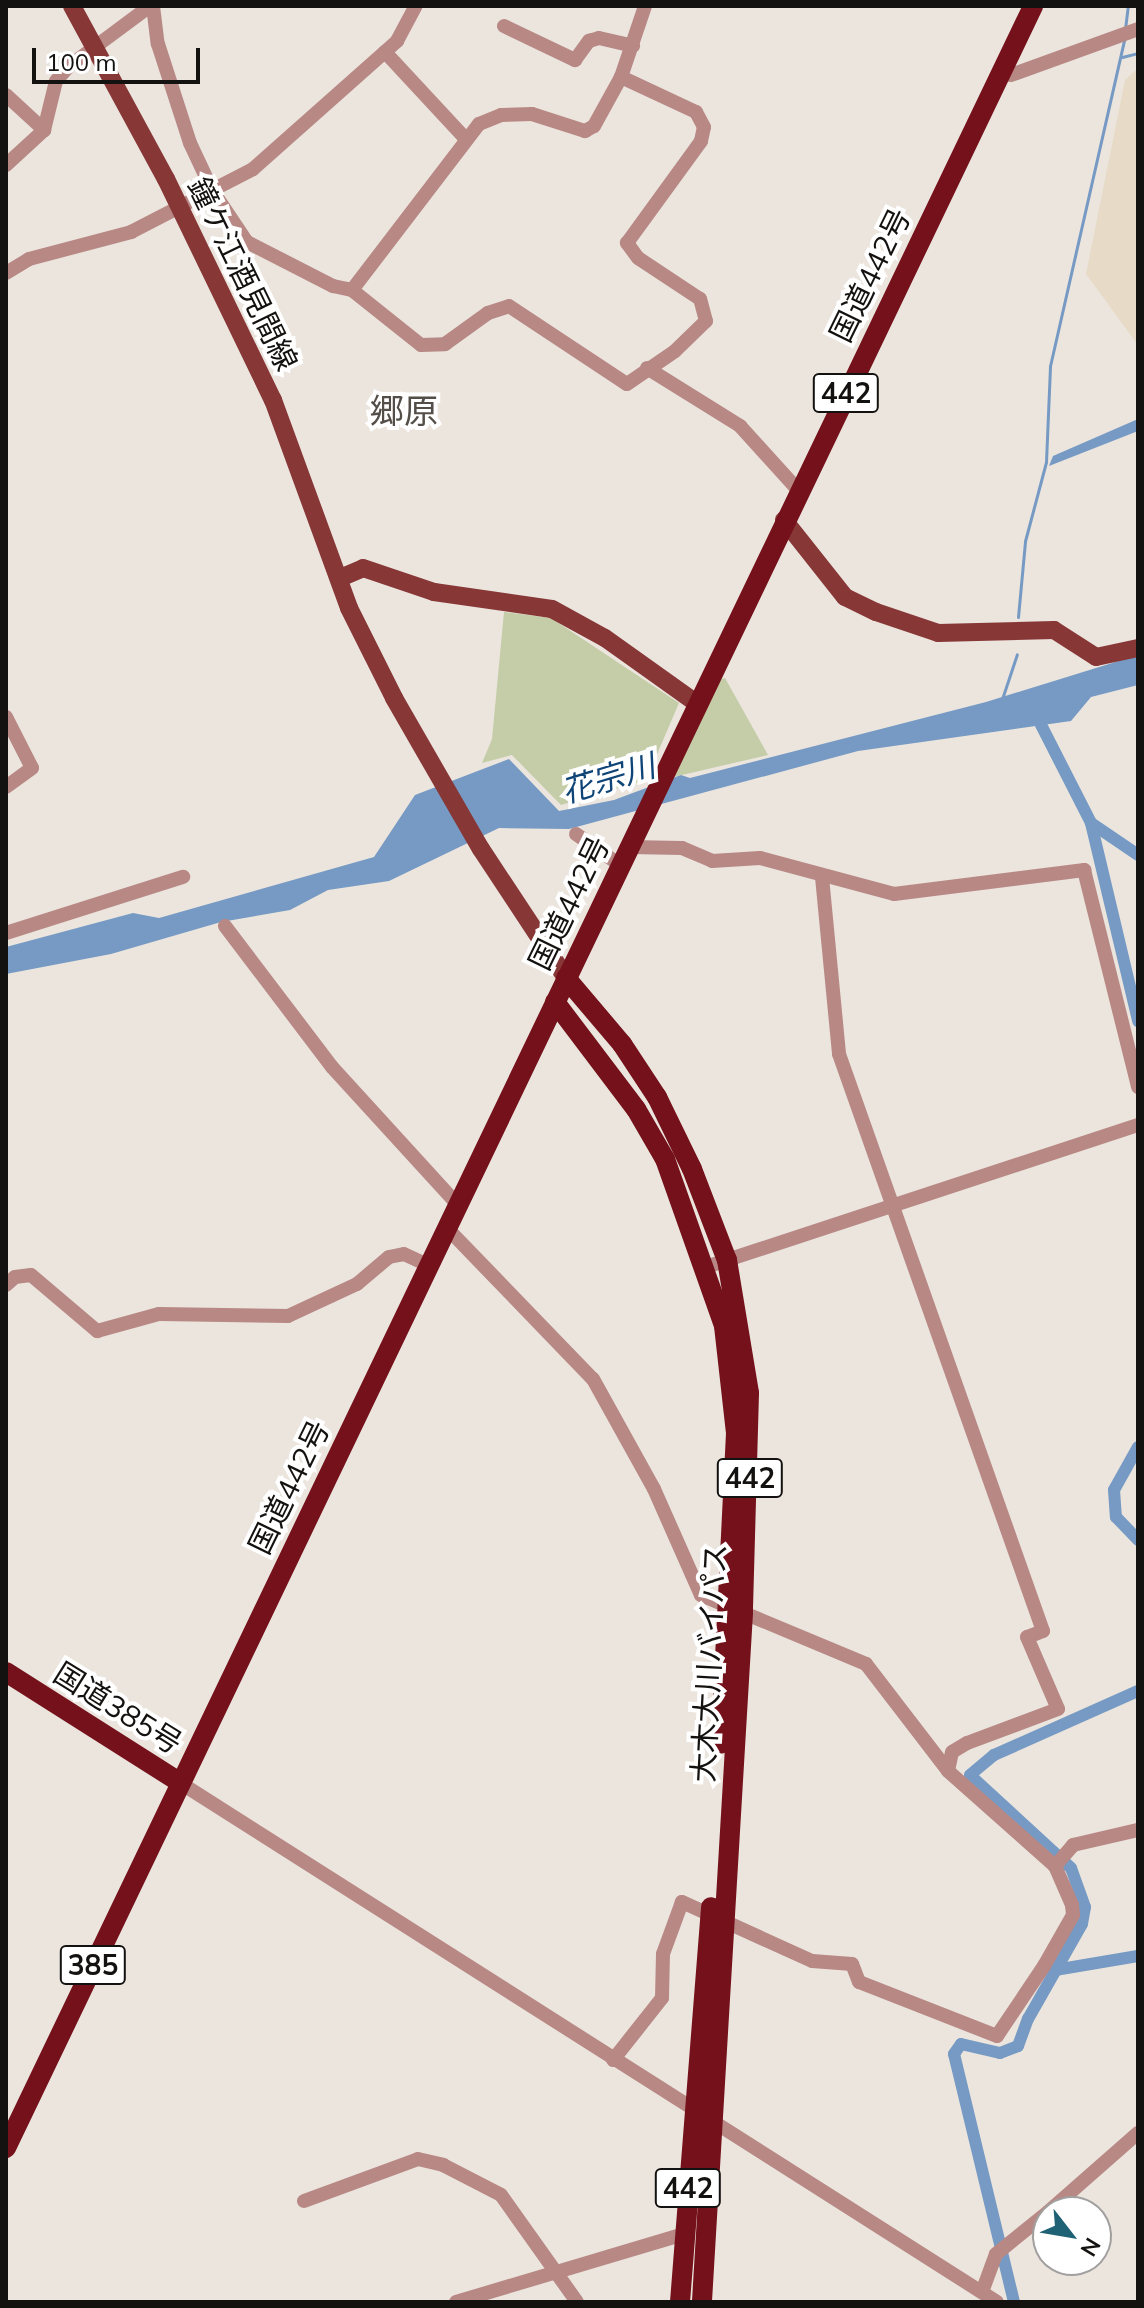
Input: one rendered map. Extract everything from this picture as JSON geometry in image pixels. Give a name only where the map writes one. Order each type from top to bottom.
[{"type":"highway","name":"国道442号","points":[[179,1782],[1033,6]]},
{"type":"highway","name":"大木大川バイパス","points":[[571,967],[657,1097],[727,1260],[749,1393],[708,2024],[694,2074],[680,2302]]},
{"type":"highway","name":"大木大川バイパス","points":[[555,1002],[636,1109],[665,1159],[706,1267],[724,1326],[736,1433],[734,1610]]},
{"type":"highway","name":"国道385号","points":[[6,1672],[179,1782],[6,2148]]},
{"type":"highway","name":"大木大川バイパス","points":[[702,2302],[715,2080],[708,2024]]},
{"type":"main road","name":"鐘ケ江酒見間線","points":[[72,6],[178,204],[273,400],[349,608],[436,777],[481,849],[571,967]]},
{"type":"main road","points":[[784,520],[845,597],[876,612],[938,633],[1054,630],[1088,656],[1138,648]]},
{"type":"main road","points":[[340,578],[363,568],[434,592],[552,609],[605,638],[696,703]]},
{"type":"street","points":[[6,165],[44,130],[56,81],[95,44],[152,6],[178,114],[212,190],[247,242],[333,286],[352,290],[421,345],[445,344],[488,313],[509,306],[614,379],[627,384],[675,351],[706,321],[700,299],[638,258],[627,243],[701,141],[704,127],[696,112],[621,77]]},
{"type":"street","points":[[6,273],[29,259],[131,232],[268,158],[385,52],[403,32],[416,6]]},
{"type":"street","points":[[352,290],[465,138],[479,124],[512,114],[549,118],[585,131],[594,126],[621,77],[645,6]]},
{"type":"street","points":[[504,26],[575,60],[584,45],[599,38],[633,46]]},
{"type":"street","points":[[1002,72],[1011,75],[1136,31]]},
{"type":"street","points":[[385,52],[465,138]]},
{"type":"street","points":[[6,95],[44,130]]},
{"type":"street","points":[[647,368],[740,426],[798,490]]},
{"type":"street","points":[[6,717],[32,768],[6,787]]},
{"type":"street","points":[[576,834],[625,856],[682,848],[712,861],[760,858],[894,894],[1084,870],[1138,1087]]},
{"type":"street","points":[[6,933],[183,877]]},
{"type":"street","points":[[822,877],[839,1054],[1043,1631],[1027,1637],[1058,1709],[959,1748],[952,1752],[948,1771]]},
{"type":"street","points":[[225,926],[248,964],[332,1067],[457,1204]]},
{"type":"street","points":[[706,1267],[1138,1125]]},
{"type":"street","points":[[446,1227],[593,1379],[654,1489],[701,1595],[866,1664],[948,1771],[1059,1861],[1073,1915],[1004,2034],[997,2036],[859,1982],[852,1964],[822,1965],[682,1902],[663,1954],[662,1998],[613,2060]]},
{"type":"street","points":[[6,1285],[15,1277],[31,1275],[97,1331],[159,1314],[288,1316],[357,1284],[389,1257],[404,1254],[428,1265]]},
{"type":"street","points":[[179,1782],[503,1992],[996,2302]]},
{"type":"street","points":[[1059,1861],[1073,1845],[1138,1830]]},
{"type":"street","points":[[1066,2196],[1138,2133]]},
{"type":"street","points":[[304,2201],[427,2160],[501,2195],[577,2302]]},
{"type":"street","points":[[982,2292],[996,2254],[1032,2225]]},
{"type":"street","points":[[456,2302],[684,2234]]},
{"type":"shaded area","points":[[1138,68],[1138,345],[1086,274],[1125,80]]},
{"type":"green space","points":[[504,612],[551,618],[679,703],[646,780],[561,805],[512,755],[482,763],[492,739]]},
{"type":"green space","points":[[725,678],[768,755],[669,778],[705,685]]},
{"type":"water","points":[[1138,419],[1138,431],[1049,466],[1053,456]]},
{"type":"water","points":[[1138,655],[1138,685],[1091,697],[1071,721],[858,751],[569,829],[499,828],[389,881],[328,890],[290,910],[221,922],[111,954],[6,974],[6,947],[133,913],[159,918],[374,857],[415,795],[509,759],[559,811],[614,800],[681,775],[690,778],[986,702]]},
{"type":"waterway","points":[[1125,29],[1128,6]]},
{"type":"waterway","points":[[1018,617],[1025,541],[1046,462],[1050,366],[1124,40]]},
{"type":"waterway","points":[[1122,57],[1138,53]]},
{"type":"waterway","points":[[1002,699],[1017,654]]},
{"type":"waterway","points":[[1035,713],[1091,823],[1138,855]]},
{"type":"waterway","points":[[1091,823],[1138,1021]]},
{"type":"waterway","points":[[1138,1447],[1114,1490],[1116,1517],[1138,1540]]},
{"type":"waterway","points":[[1014,2302],[954,2054],[961,2044],[1000,2053],[1018,2046],[1028,2019],[1082,1924],[1085,1907],[1071,1868],[970,1775],[994,1755],[1138,1691]]},
{"type":"waterway","points":[[1055,1970],[1138,1956]]},
{"type":"district","name":"郷原","points":[[404,411]]},
{"type":"water label","name":"花宗川","points":[[608,778]]}]
